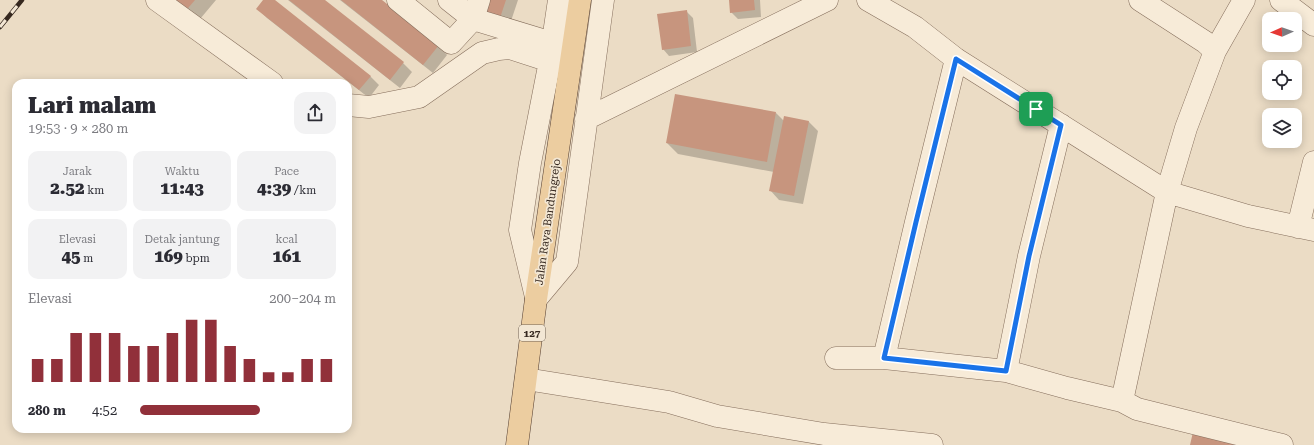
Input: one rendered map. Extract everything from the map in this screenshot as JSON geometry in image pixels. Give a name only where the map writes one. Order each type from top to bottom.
[{"type":"main road","name":"Jalan Raya Bandungrejo","points":[[517,445],[536,299],[580,0]]},
{"type":"street","points":[[157,0],[266,79]]},
{"type":"street","points":[[398,0],[451,43],[476,9]]},
{"type":"street","points":[[449,0],[476,9],[551,52]]},
{"type":"street","points":[[536,299],[520,230],[530,163],[551,52],[559,0]]},
{"type":"street","points":[[536,299],[566,262],[603,0]]},
{"type":"street","points":[[586,119],[827,0]]},
{"type":"street","points":[[868,0],[916,27],[956,59],[1167,192],[1248,216],[1306,229],[1314,162]]},
{"type":"street","points":[[1140,0],[1205,42],[1215,51]]},
{"type":"street","points":[[1122,401],[1167,192],[1186,128],[1215,51],[1244,0]]},
{"type":"street","points":[[1282,0],[1314,25]]},
{"type":"street","points":[[352,105],[369,107],[418,97],[482,53],[510,48],[551,52]]},
{"type":"street","points":[[884,358],[956,59]]},
{"type":"street","points":[[1006,371],[1029,256],[1061,125]]},
{"type":"street","points":[[836,358],[884,358],[1006,371],[1122,401],[1145,411],[1282,445]]},
{"type":"street","points":[[526,379],[669,402],[717,416],[824,434],[932,445]]},
{"type":"building","points":[[168,0],[195,0],[183,14]]},
{"type":"building","points":[[263,0],[275,0],[371,76],[359,90],[352,84],[352,79],[345,79],[256,9]]},
{"type":"building","points":[[289,0],[325,0],[404,62],[390,80]]},
{"type":"building","points":[[341,0],[382,0],[439,45],[423,65]]},
{"type":"building","points":[[486,0],[506,0],[499,21],[481,15]]},
{"type":"building","points":[[729,0],[754,0],[755,10],[730,13]]},
{"type":"building","points":[[687,10],[691,46],[662,50],[657,14]]},
{"type":"building","points":[[675,94],[776,112],[767,162],[666,143]]},
{"type":"building","points":[[784,116],[809,121],[794,196],[769,191]]},
{"type":"building","points":[[1193,432],[1243,445],[1190,445]]},
{"type":"railway","points":[[0,27],[22,0]]},
{"type":"route","points":[[956,59],[1036,109],[1061,125],[1029,256],[1006,371],[884,358],[956,59]]}]
